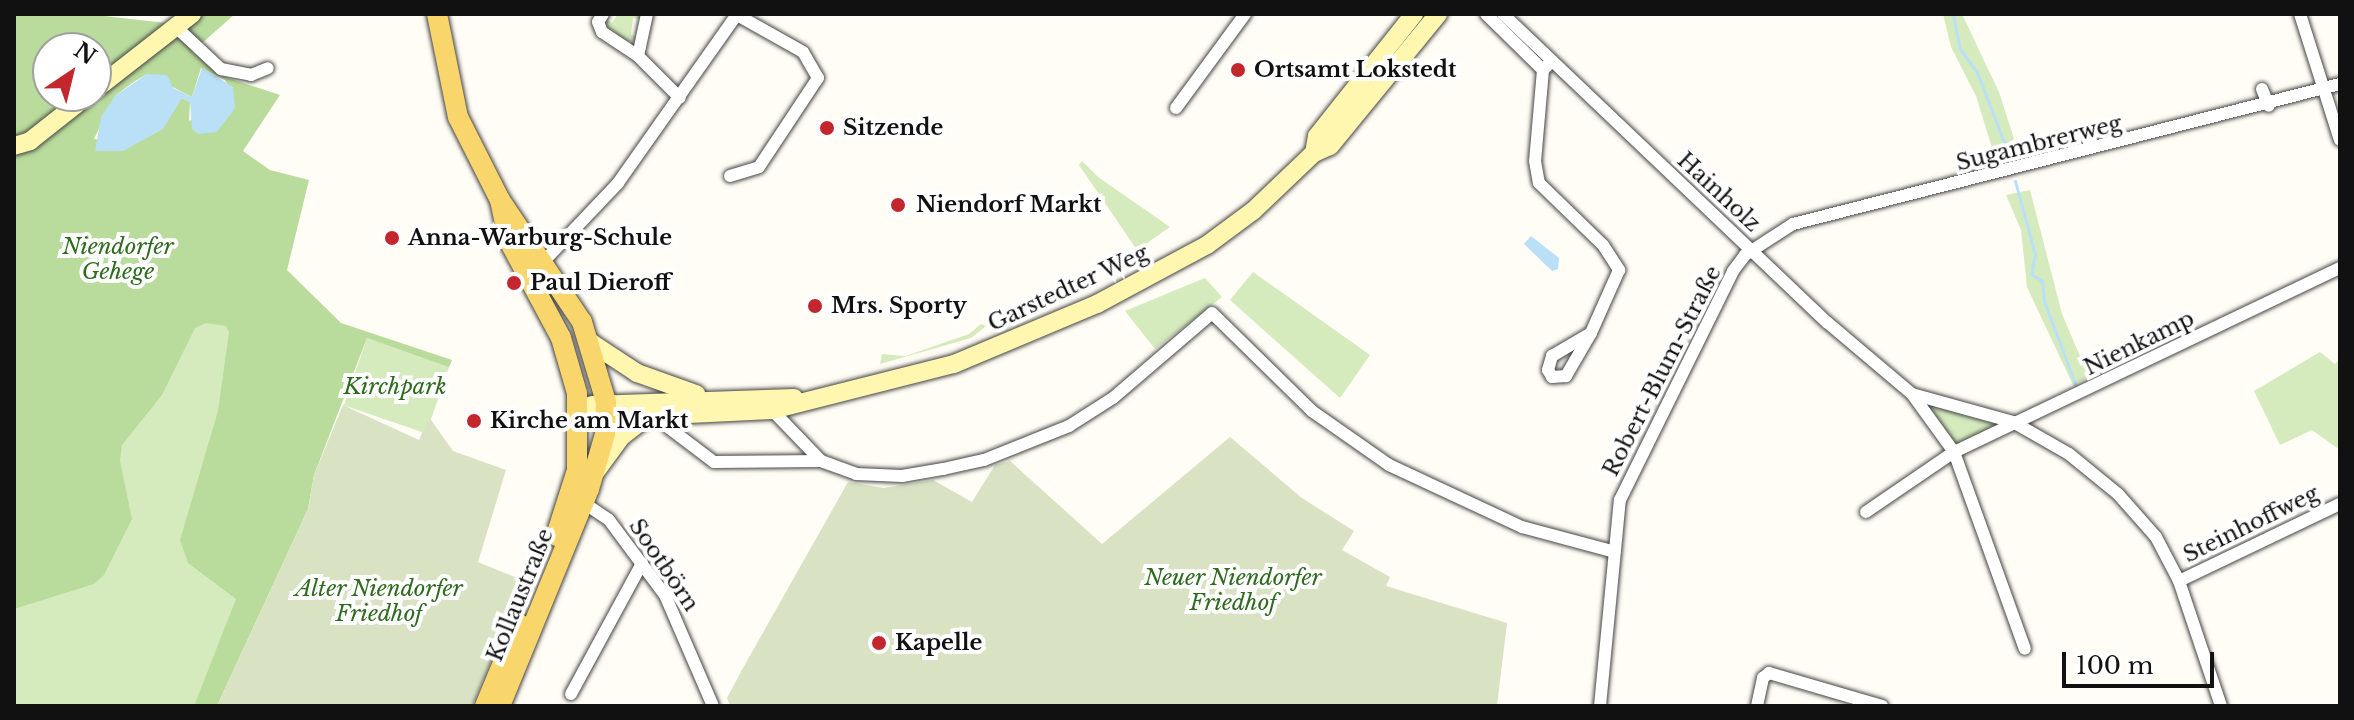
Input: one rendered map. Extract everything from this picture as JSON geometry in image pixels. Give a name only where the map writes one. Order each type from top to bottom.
[{"type":"main road","points":[[112,77],[192,14]]},
{"type":"main road","points":[[437,14],[458,117],[500,200],[545,260],[590,342],[607,408]]},
{"type":"main road","name":"Garstedter Weg","points":[[1314,153],[1317,136],[1414,14]]},
{"type":"main road","name":"Garstedter Weg","points":[[607,408],[656,416],[772,410],[954,364],[1113,297],[1207,245],[1253,211],[1314,153],[1330,146],[1438,14]]},
{"type":"main road","points":[[14,146],[30,141],[67,112]]},
{"type":"main road","points":[[500,200],[508,239],[561,338],[580,412]]},
{"type":"main road","points":[[590,342],[637,373],[710,399]]},
{"type":"main road","name":"Garstedter Weg","points":[[580,412],[710,399],[809,399]]},
{"type":"main road","name":"Kollaustraße","points":[[500,706],[584,503],[594,474],[607,408]]},
{"type":"main road","name":"Kollaustraße","points":[[485,706],[570,497],[580,412]]},
{"type":"main road","points":[[594,474],[621,437],[656,416]]},
{"type":"street","points":[[603,14],[599,28],[638,56],[680,98]]},
{"type":"street","points":[[638,56],[647,14]]},
{"type":"street","points":[[545,260],[618,183],[737,14],[803,52],[811,59],[818,78],[759,167],[730,176]]},
{"type":"street","points":[[1176,108],[1245,14]]},
{"type":"street","name":"Hainholz","points":[[1486,14],[1912,394],[1954,452],[2025,649]]},
{"type":"street","name":"Hainholz","points":[[1503,14],[1547,66]]},
{"type":"street","points":[[2300,14],[2340,140]]},
{"type":"street","points":[[176,27],[221,69],[251,75],[268,68]]},
{"type":"street","points":[[1547,66],[1535,161],[1539,183],[1603,245],[1619,270],[1591,333]]},
{"type":"street","name":"Sugambrerweg","points":[[1752,251],[1793,224],[2269,106],[2340,84]]},
{"type":"street","points":[[2262,89],[2269,106]]},
{"type":"street","name":"Robert-Blum-Straße","points":[[1600,706],[1620,500],[1733,271],[1752,251]]},
{"type":"street","name":"Nienkamp","points":[[1866,512],[1954,452],[2340,268]]},
{"type":"street","points":[[656,416],[714,462],[821,461],[856,474],[902,476],[984,460],[1024,446],[1113,398],[1204,316],[1215,314],[1312,411],[1389,465],[1522,527],[1615,552]]},
{"type":"street","name":"Hainholz","points":[[1912,394],[2013,422],[2069,454],[2118,494],[2156,537],[2179,581],[2221,706]]},
{"type":"street","points":[[772,410],[821,461]]},
{"type":"street","name":"Sootbörn","points":[[584,503],[604,514],[675,610],[713,706]]},
{"type":"street","name":"Steinhoffweg","points":[[2179,581],[2340,504]]},
{"type":"street","points":[[571,694],[642,563]]},
{"type":"street","points":[[1757,706],[1763,678],[1769,673],[1882,706]]},
{"type":"green space","name":"Niendorfer Gehege","points":[[14,14],[87,14],[166,23],[177,14],[235,14],[192,52],[222,76],[280,95],[243,151],[270,170],[309,180],[287,270],[341,323],[452,360],[449,367],[367,338],[314,475],[308,509],[217,706],[194,706],[236,599],[188,563],[180,540],[218,411],[229,332],[226,326],[206,323],[195,328],[162,395],[122,445],[120,461],[132,519],[104,575],[94,584],[14,609]]},
{"type":"green space","points":[[618,14],[641,14],[642,19],[633,18],[631,35],[639,37],[635,41],[626,41],[606,29],[605,18],[612,23]]},
{"type":"green space","points":[[1943,14],[1962,14],[1999,92],[2016,145],[1993,151],[1976,96],[1951,47]]},
{"type":"green space","points":[[1082,161],[1098,177],[1170,227],[1137,250],[1079,165]]},
{"type":"green space","points":[[2030,190],[2062,314],[2089,377],[2073,385],[2027,287],[2021,230],[2006,195]]},
{"type":"green space","points":[[1253,272],[1370,355],[1340,398],[1230,300]]},
{"type":"green space","points":[[1205,278],[1222,297],[1155,349],[1125,311]]},
{"type":"green space","points":[[174,318],[230,325],[330,392],[195,706],[16,706],[14,593]]},
{"type":"green space","points":[[981,324],[986,326],[971,338],[880,364],[882,354],[906,356],[969,334]]},
{"type":"green space","name":"Kirchpark","points":[[367,338],[449,366],[426,433],[344,405]]},
{"type":"green space","points":[[2320,352],[2335,364],[2340,359],[2340,450],[2312,430],[2280,445],[2254,391]]},
{"type":"green space","name":"Alter Niendorfer Friedhof","points":[[343,405],[419,440],[429,417],[453,451],[506,470],[478,562],[525,581],[472,706],[217,706],[308,509],[314,475]]},
{"type":"green space","points":[[1931,405],[1991,422],[1995,427],[1955,445],[1927,407]]},
{"type":"green space","name":"Neuer Niendorfer Friedhof","points":[[1230,437],[1302,498],[1354,531],[1342,550],[1390,577],[1386,586],[1507,623],[1497,706],[730,706],[727,698],[848,482],[884,488],[933,480],[972,502],[995,465],[1010,461],[1102,544]]},
{"type":"water","points":[[202,68],[233,87],[235,108],[217,132],[198,134],[192,129],[190,102],[182,98],[163,129],[123,151],[95,151],[101,117],[104,112],[112,112],[115,96],[147,74],[167,75],[173,88],[192,97]]},
{"type":"water","points":[[1531,236],[1559,258],[1558,269],[1552,271],[1524,244]]},
{"type":"waterway","points":[[1953,14],[1960,49],[1977,72],[2007,150]]},
{"type":"waterway","points":[[2015,181],[2035,254],[2031,274],[2042,281],[2044,301],[2076,386]]},
{"type":"place","name":"Ortsamt Lokstedt","points":[[1238,70]]},
{"type":"place","name":"Sitzende","points":[[827,128]]},
{"type":"place","name":"Niendorf Markt","points":[[898,205]]},
{"type":"place","name":"Anna-Warburg-Schule","points":[[392,238]]},
{"type":"place","name":"Paul Dieroff","points":[[514,283]]},
{"type":"place","name":"Mrs. Sporty","points":[[815,306]]},
{"type":"place","name":"Kirche am Markt","points":[[474,421]]},
{"type":"place","name":"Kapelle","points":[[879,643]]}]
